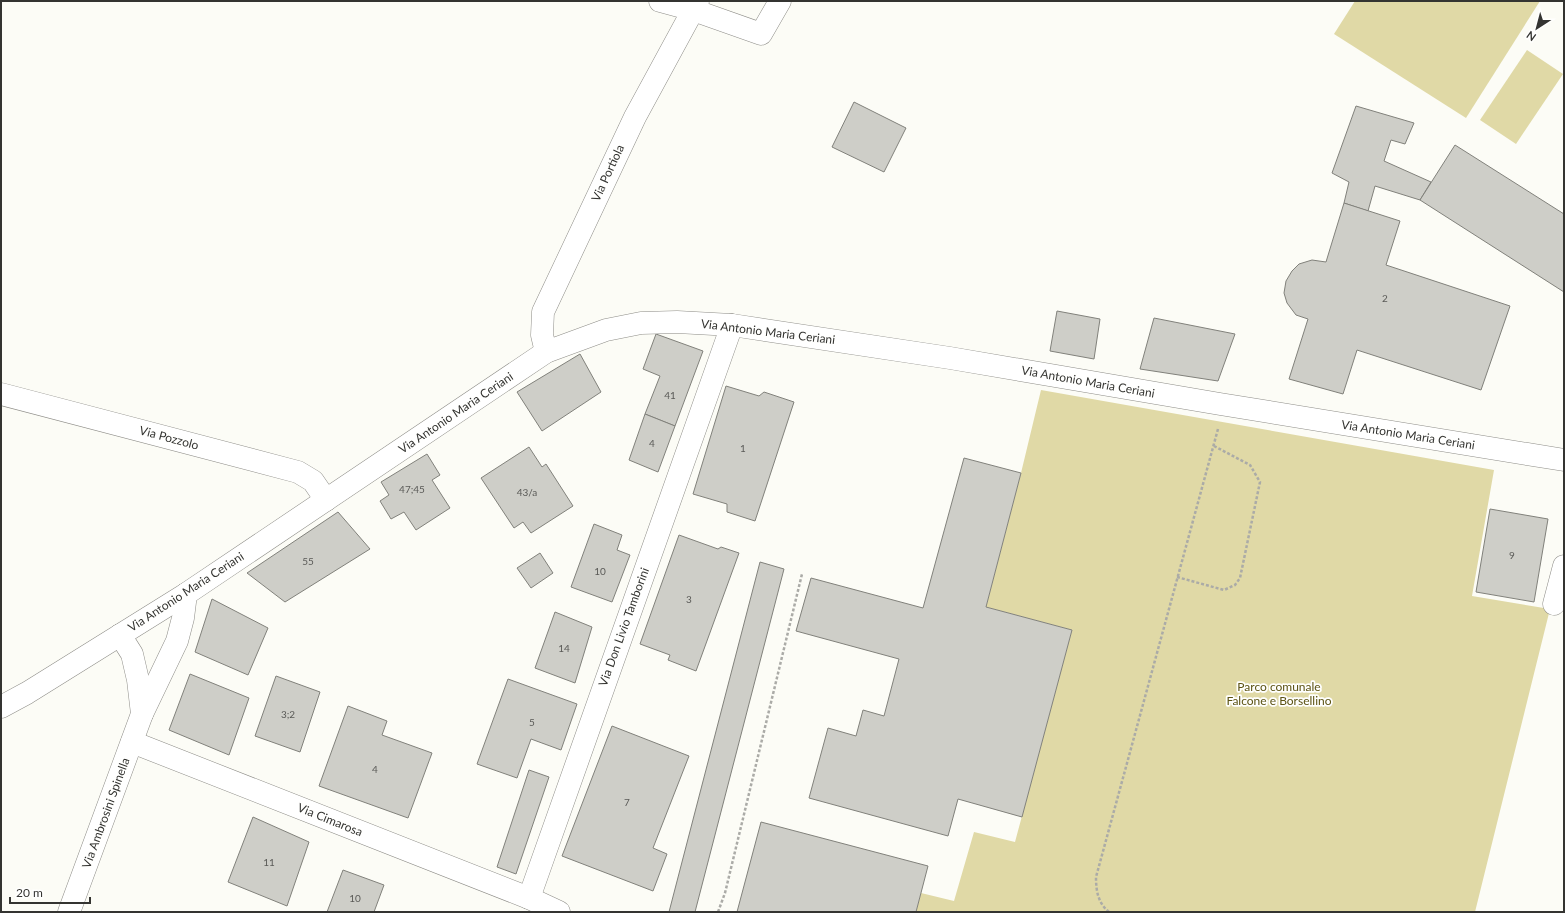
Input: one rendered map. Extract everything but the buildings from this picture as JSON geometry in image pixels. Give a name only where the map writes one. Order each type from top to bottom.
[{"type":"street","points":[[660,1],[696,5],[761,34],[780,1]]},
{"type":"street","name":"Via Portiola","points":[[546,352],[542,335],[543,312],[635,117],[696,5]]},
{"type":"street","name":"Via Antonio Maria Ceriani","points":[[1,707],[28,693],[186,594],[546,352],[606,330],[641,324],[677,322],[732,325],[950,358],[1564,460]]},
{"type":"street","name":"Via Don Livio Tamborini","points":[[529,898],[732,325]]},
{"type":"street","name":"Via Pozzolo","points":[[1,394],[298,472],[313,481],[326,500]]},
{"type":"street","points":[[1554,604],[1564,566]]},
{"type":"street","name":"Via Ambrosini Spinella","points":[[69,912],[142,714],[177,641],[183,618],[186,594]]},
{"type":"street","name":"Via Ambrosini Spinella","points":[[120,635],[132,654],[138,680],[142,714]]},
{"type":"street","name":"Via Cimarosa","points":[[132,742],[529,898]]},
{"type":"street","points":[[529,898],[559,912]]},
{"type":"path","points":[[1109,912],[1101,904],[1096,891],[1096,877],[1217,435]]},
{"type":"path","points":[[1177,577],[1224,590],[1236,586],[1240,578],[1260,482],[1250,465],[1214,446]]},
{"type":"path","points":[[718,912],[725,893],[802,574]]},
{"type":"green space","points":[[1355,1],[1540,1],[1466,118],[1334,34]]},
{"type":"green space","points":[[1527,50],[1563,74],[1516,144],[1480,120]]},
{"type":"green space","name":"Parco comunale Falcone e Borsellino","points":[[1041,390],[1494,470],[1472,596],[1550,609],[1475,912],[916,912],[921,893],[954,901],[974,832],[1015,842],[1072,630],[986,607]]}]
